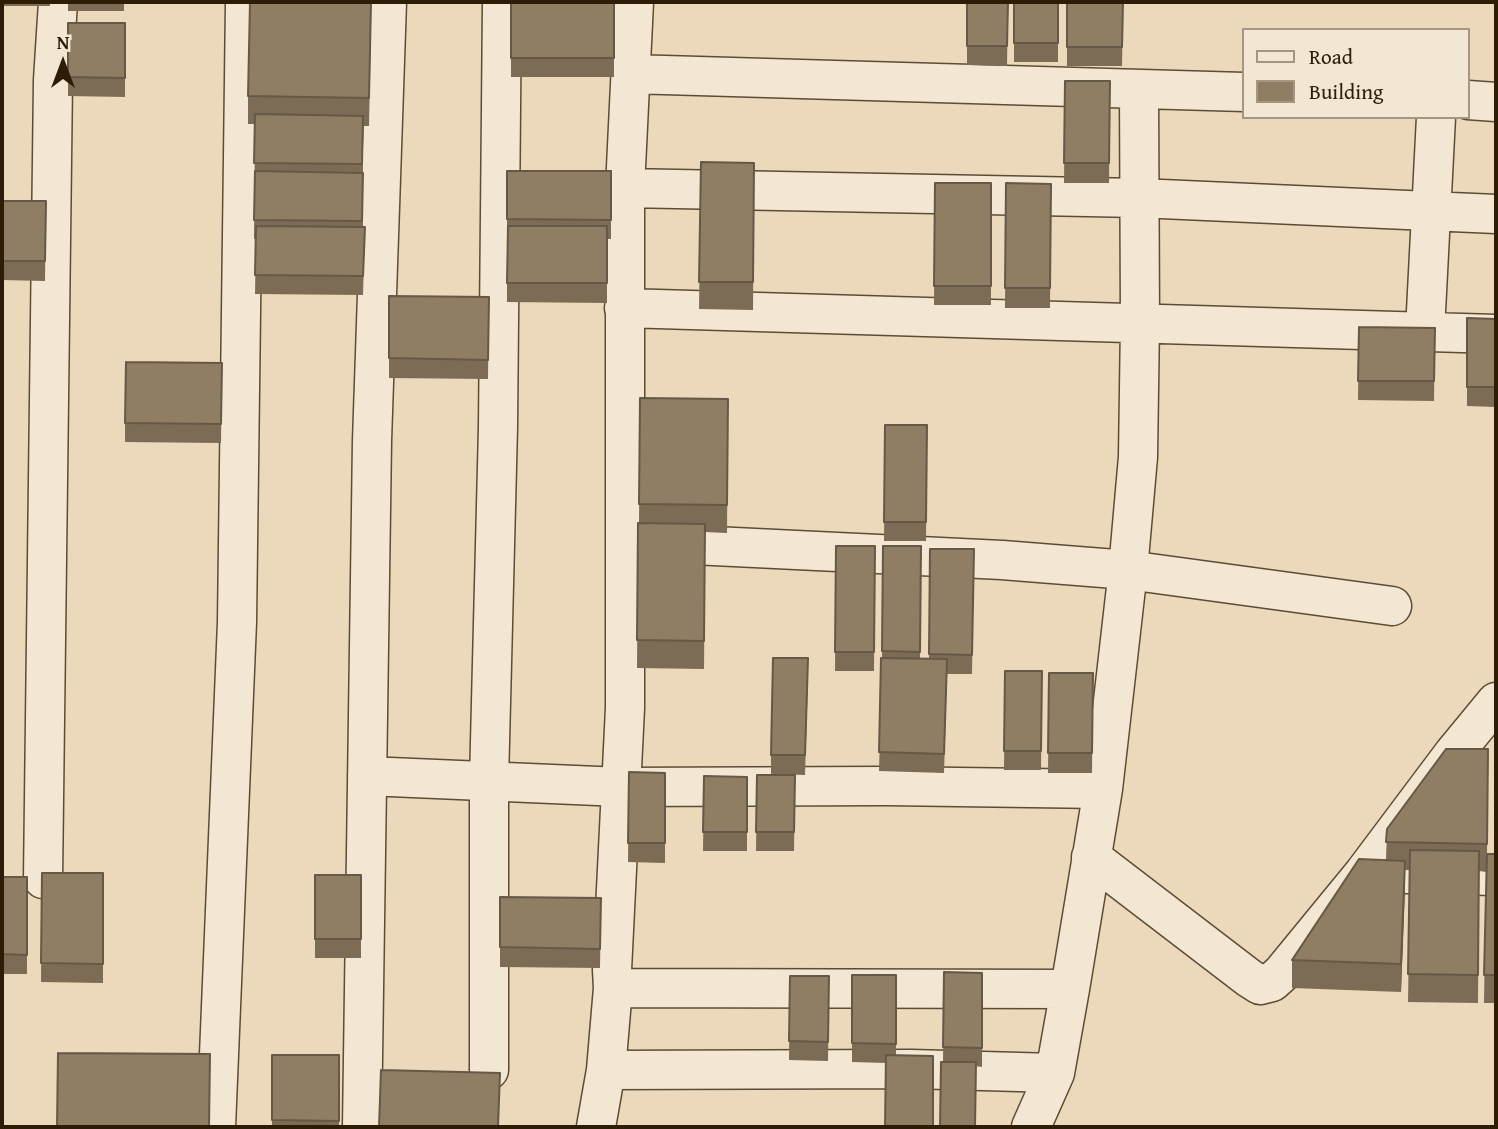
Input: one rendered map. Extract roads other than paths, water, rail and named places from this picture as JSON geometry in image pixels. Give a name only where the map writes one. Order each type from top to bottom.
[{"type":"street","points":[[45,879],[53,80],[58,2]]},
{"type":"street","points":[[216,1127],[237,622],[245,2]]},
{"type":"street","points":[[362,1127],[372,441],[387,2]]},
{"type":"street","points":[[489,1070],[489,782],[498,427],[502,2]]},
{"type":"street","points":[[596,1127],[606,1070],[613,988],[625,708],[625,187],[634,2]]},
{"type":"street","points":[[630,74],[1242,92]]},
{"type":"street","points":[[1031,1127],[1055,1073],[1070,989],[1103,789],[1128,570],[1138,457],[1139,89]]},
{"type":"street","points":[[1470,100],[1496,102]]},
{"type":"street","points":[[1425,331],[1436,119]]},
{"type":"street","points":[[625,187],[1139,198],[1496,215]]},
{"type":"street","points":[[15,216],[53,216]]},
{"type":"street","points":[[624,307],[1496,334]]},
{"type":"street","points":[[625,542],[1002,559],[1128,570],[1392,606]]},
{"type":"street","points":[[1091,856],[1249,978],[1261,985],[1272,982],[1364,873],[1496,702]]},
{"type":"street","points":[[367,776],[621,787],[1103,789]]},
{"type":"street","points":[[1364,873],[1496,876]]},
{"type":"street","points":[[613,988],[1070,989]]},
{"type":"street","points":[[606,1070],[911,1069],[1055,1073]]}]
